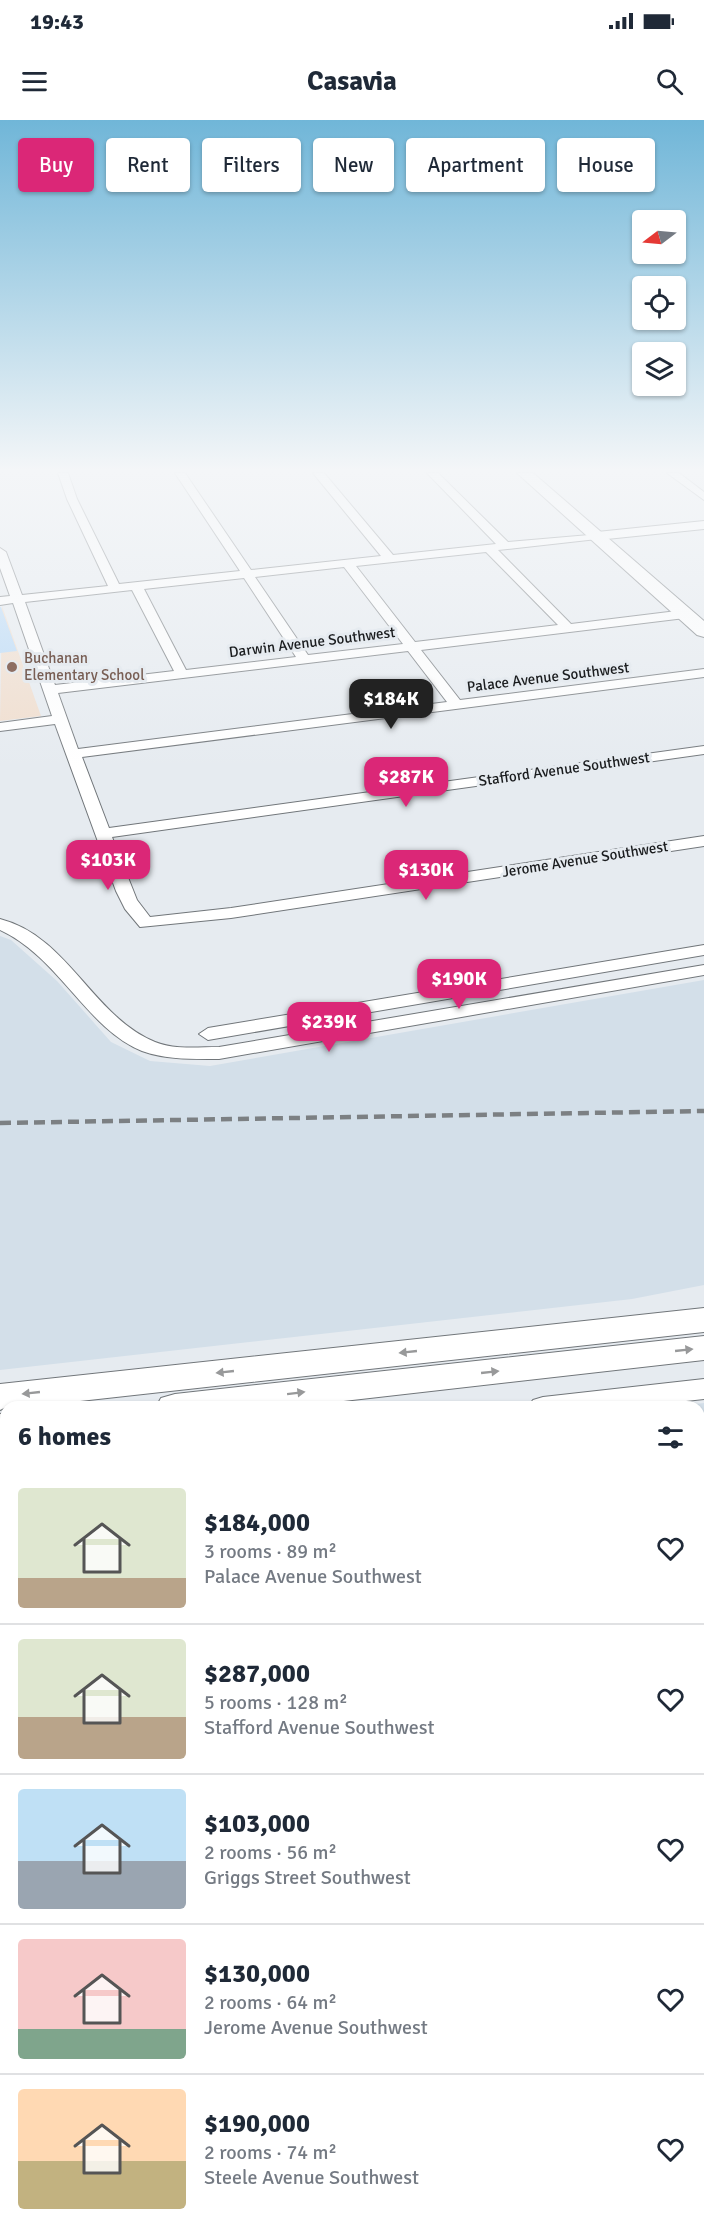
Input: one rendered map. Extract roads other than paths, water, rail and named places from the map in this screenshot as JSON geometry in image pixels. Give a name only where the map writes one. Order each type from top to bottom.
[{"type":"highway","points":[[466,1346],[704,1304]]},
{"type":"highway","points":[[0,1396],[704,1320]]},
{"type":"highway","points":[[230,1401],[704,1348]]},
{"type":"main road","points":[[637,572],[704,631]]},
{"type":"street","points":[[8,572],[103,834]]},
{"type":"street","points":[[108,572],[116,588]]},
{"type":"street","points":[[246,572],[304,659]]},
{"type":"street","points":[[0,601],[278,572]]},
{"type":"street","points":[[354,572],[457,706]]},
{"type":"street","points":[[512,572],[567,627]]},
{"type":"street","points":[[136,586],[182,674]]},
{"type":"street","name":"Darwin Avenue Southwest","points":[[50,690],[411,647],[683,612],[704,607]]},
{"type":"street","name":"Palace Avenue Southwest","points":[[74,754],[704,673]]},
{"type":"street","points":[[0,727],[61,719]]},
{"type":"street","name":"Stafford Avenue Southwest","points":[[103,834],[704,750]]},
{"type":"street","name":"Jerome Avenue Southwest","points":[[103,834],[131,902],[139,917],[146,923],[231,913],[704,841]]},
{"type":"street","points":[[0,924],[28,938],[60,965],[96,1004],[139,1042],[182,1053],[219,1053],[242,1050],[704,970]]},
{"type":"street","points":[[208,1034],[704,951]]},
{"type":"street","points":[[597,1401],[704,1389]]},
{"type":"railway","points":[[0,1123],[704,1111]]},
{"type":"place","name":"Buchanan Elementary School","points":[[12,667]]}]
